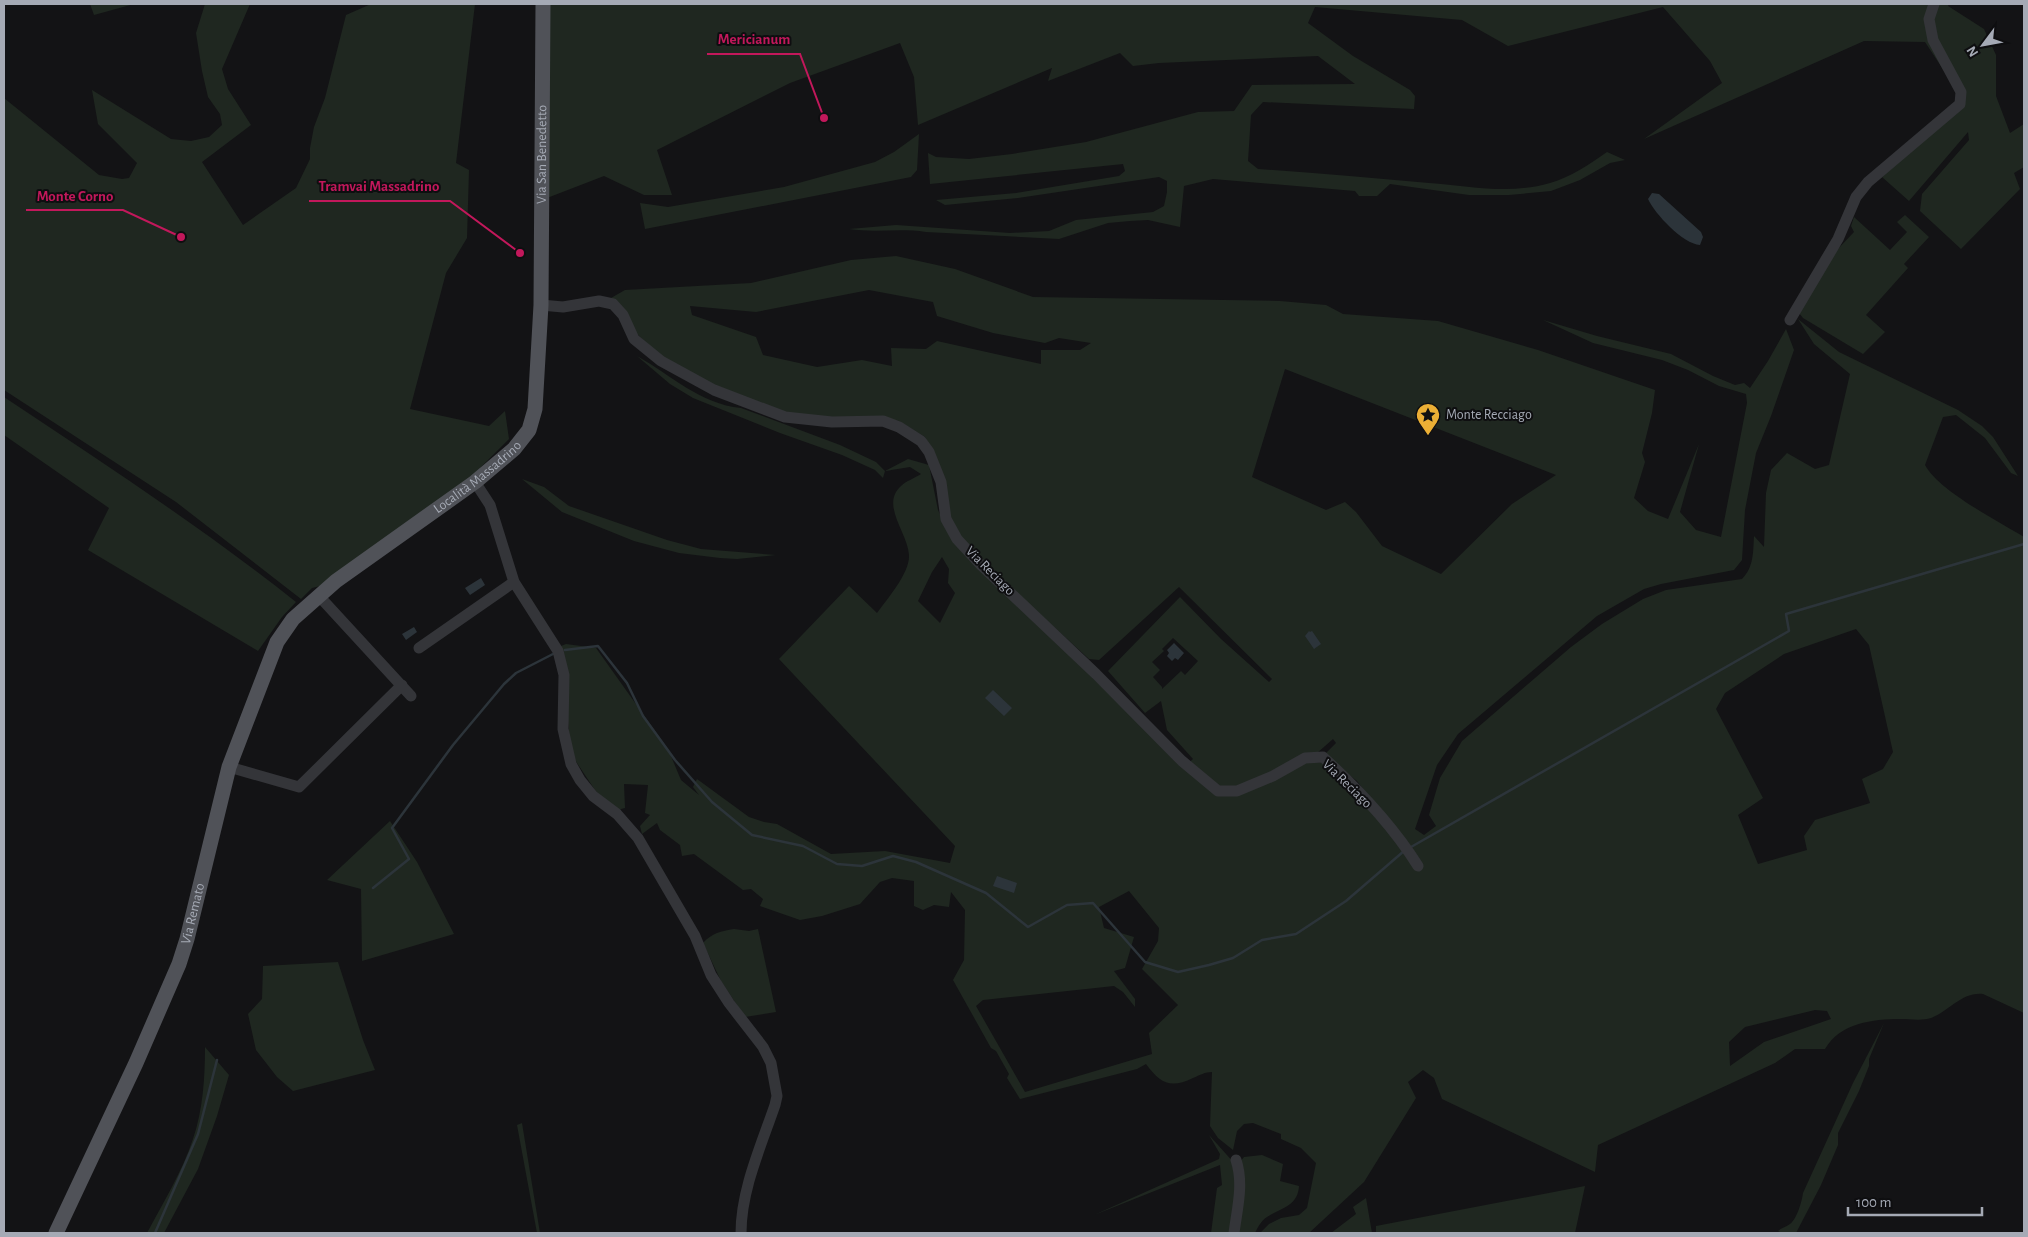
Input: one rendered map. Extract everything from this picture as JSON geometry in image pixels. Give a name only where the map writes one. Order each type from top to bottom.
[{"type":"main road","name":"Via San Benedetto","points":[[543,4],[543,305]]},
{"type":"main road","name":"Località Massadrino","points":[[319,596],[336,581],[475,482],[514,449],[529,430],[535,409],[543,305]]},
{"type":"main road","name":"Via Remato","points":[[56,1233],[136,1063],[179,964],[188,939],[229,767],[277,642],[294,619],[319,596]]},
{"type":"street","points":[[1790,320],[1838,239],[1856,197],[1868,182],[1960,104],[1961,92],[1933,40],[1929,19],[1934,4]]},
{"type":"street","name":"Via Reciago","points":[[543,305],[563,308],[599,301],[613,304],[623,315],[634,339],[661,361],[714,390],[785,417],[832,422],[883,421],[899,427],[921,441],[929,452],[941,482],[946,519],[957,539],[981,565],[1096,674],[1182,762],[1218,791],[1237,791],[1273,776],[1306,758],[1322,757],[1343,775],[1418,866]]},
{"type":"street","points":[[475,482],[490,505],[514,582],[558,651],[562,663],[565,692],[564,729],[571,764],[580,780],[593,796],[628,825],[638,838],[695,936],[711,975],[729,1003],[763,1047],[771,1063],[777,1096],[747,1191],[741,1220],[741,1233]]},
{"type":"street","points":[[419,648],[514,582]]},
{"type":"street","points":[[319,596],[411,696]]},
{"type":"street","points":[[229,767],[298,787],[402,685]]},
{"type":"street","points":[[1234,1233],[1240,1187],[1240,1173],[1236,1160]]},
{"type":"shaded area","points":[[90,4],[134,4],[94,15]]},
{"type":"shaded area","points":[[205,4],[250,4],[222,69],[228,89],[251,125],[202,162],[243,225],[296,188],[310,159],[314,127],[325,98],[346,15],[371,4],[475,4],[456,163],[469,170],[467,238],[446,273],[410,409],[489,426],[505,411],[509,439],[481,467],[474,478],[320,586],[312,588],[301,599],[176,502],[4,390],[4,98],[99,175],[122,179],[129,178],[137,163],[98,124],[92,90],[171,139],[191,141],[209,137],[222,125],[220,114],[208,97],[196,33]]},
{"type":"shaded area","points":[[550,4],[1949,4],[1948,6],[1984,29],[1996,55],[1996,96],[2010,133],[2024,124],[2024,167],[2014,173],[2020,189],[1961,249],[1920,211],[1922,194],[1969,140],[1968,132],[1909,201],[1882,177],[1960,106],[1956,89],[1925,42],[1864,41],[1644,139],[1722,83],[1710,61],[1663,7],[1508,46],[1462,20],[1315,7],[1308,23],[1353,56],[1410,90],[1415,96],[1414,109],[1263,102],[1251,115],[1248,161],[1258,169],[1505,189],[1535,187],[1550,183],[1580,170],[1607,152],[1625,160],[1610,163],[1580,180],[1551,191],[1509,195],[1469,195],[1390,184],[1377,196],[1359,196],[1355,191],[1213,179],[1184,186],[1180,227],[1148,220],[1108,223],[1059,239],[907,230],[868,231],[849,229],[896,225],[1010,233],[1049,231],[1076,220],[1153,212],[1164,206],[1167,192],[1167,181],[1159,177],[1018,198],[945,205],[936,200],[1016,193],[1119,176],[1125,171],[1123,164],[930,184],[928,153],[936,157],[969,159],[1012,154],[1086,142],[1198,112],[1234,111],[1252,85],[1355,84],[1318,56],[1159,63],[1133,66],[1120,53],[1048,81],[1052,68],[918,125],[914,77],[900,43],[790,83],[657,150],[672,195],[644,195],[604,176],[547,198]]},
{"type":"shaded area","points":[[919,134],[917,170],[911,177],[645,229],[640,203],[668,207],[784,187],[875,162],[894,152]]},
{"type":"shaded area","points":[[1652,193],[1659,194],[1701,232],[1703,237],[1700,245],[1686,240],[1663,220],[1648,199]]},
{"type":"shaded area","points":[[1905,215],[1929,237],[1904,264],[1908,268],[1866,315],[1885,332],[1863,354],[1803,318],[1799,313],[1835,252],[1854,232],[1851,226],[1854,217],[1890,250],[1907,232],[1897,222]]},
{"type":"shaded area","points":[[896,256],[955,269],[1033,297],[1280,301],[1326,305],[1343,314],[1438,321],[1538,350],[1655,390],[1652,413],[1642,453],[1645,462],[1634,498],[1648,511],[1668,519],[1699,444],[1680,512],[1696,530],[1721,537],[1747,403],[1746,394],[1719,386],[1688,370],[1662,360],[1593,343],[1543,320],[1597,336],[1671,354],[1713,376],[1735,385],[1744,383],[1750,388],[1786,329],[1794,350],[1756,453],[1745,510],[1742,560],[1734,570],[1644,589],[1597,616],[1458,734],[1437,765],[1415,829],[1424,835],[1436,826],[1429,815],[1440,778],[1462,741],[1571,647],[1602,624],[1643,599],[1666,590],[1742,579],[1751,564],[1754,536],[1764,547],[1766,493],[1771,470],[1787,453],[1815,469],[1829,465],[1850,374],[1814,344],[1798,319],[1839,352],[1958,410],[1982,426],[1993,437],[2018,476],[2011,473],[1985,438],[1956,415],[1943,417],[1925,465],[1932,475],[1956,495],[2024,537],[2024,1013],[1983,994],[1975,994],[1962,999],[1931,1018],[1920,1020],[1890,1019],[1858,1024],[1839,1033],[1825,1049],[1795,1049],[1775,1063],[1598,1145],[1595,1172],[1442,1099],[1434,1078],[1423,1070],[1408,1082],[1416,1098],[1364,1182],[1309,1233],[1260,1233],[1269,1224],[1281,1218],[1299,1215],[1307,1208],[1316,1163],[1301,1148],[1281,1139],[1281,1134],[1253,1123],[1244,1124],[1237,1131],[1233,1150],[1218,1138],[1210,1126],[1212,1072],[1178,1083],[1172,1083],[1161,1080],[1146,1064],[1137,1069],[1020,1099],[1007,1078],[1009,1074],[996,1051],[991,1048],[953,980],[964,960],[965,910],[951,892],[949,907],[934,905],[923,910],[914,906],[914,881],[892,878],[880,882],[860,904],[822,916],[800,920],[760,906],[763,899],[751,889],[743,890],[694,854],[682,856],[680,845],[660,830],[657,823],[642,834],[640,826],[650,815],[645,813],[648,785],[624,784],[625,808],[617,810],[595,790],[571,754],[561,646],[566,644],[596,648],[668,749],[681,780],[699,795],[693,787],[697,779],[749,817],[777,824],[831,854],[885,851],[950,863],[955,846],[779,659],[849,586],[877,613],[897,586],[906,570],[909,555],[908,546],[897,519],[893,502],[895,494],[901,486],[921,474],[910,467],[885,471],[908,459],[929,465],[938,510],[945,525],[975,563],[1184,767],[1193,759],[1167,730],[1161,701],[1145,713],[1108,671],[1180,597],[1221,639],[1269,682],[1272,679],[1179,587],[1099,660],[1089,659],[983,562],[959,537],[950,519],[925,437],[899,421],[882,418],[832,420],[783,414],[716,388],[666,362],[634,331],[611,298],[625,290],[751,283],[851,260]],"holes":[[[869,290],[933,302],[937,316],[993,333],[1045,343],[1059,338],[1091,343],[1080,350],[1041,350],[1041,364],[937,341],[926,349],[891,348],[892,366],[862,360],[817,367],[763,355],[756,337],[692,315],[690,306],[756,312]],[[1285,369],[1556,475],[1512,504],[1441,574],[1382,546],[1356,512],[1345,502],[1326,510],[1252,477]],[[942,557],[949,569],[948,583],[955,593],[940,623],[918,601],[932,572]],[[1856,629],[1869,645],[1893,752],[1883,769],[1862,779],[1870,803],[1815,820],[1804,836],[1807,850],[1758,864],[1738,815],[1763,798],[1716,709],[1725,693],[1784,654]],[[1173,638],[1198,661],[1185,675],[1181,671],[1162,689],[1153,677],[1160,670],[1152,662],[1164,651],[1162,649]],[[1333,739],[1336,743],[1324,755],[1357,781],[1394,829],[1323,763],[1308,761]],[[1129,891],[1159,928],[1158,941],[1142,969],[1178,1005],[1149,1033],[1152,1054],[1025,1092],[976,1006],[983,1000],[1114,986],[1123,992],[1135,1007],[1135,999],[1114,971],[1125,968],[1134,937],[1104,928],[1099,907]],[[1815,1010],[1827,1011],[1831,1019],[1764,1042],[1730,1066],[1729,1042],[1745,1027]]]},
{"type":"shaded area","points":[[637,356],[686,388],[712,401],[741,408],[840,445],[876,462],[885,471],[883,478],[875,470],[842,455],[780,433],[693,398],[670,384]]},
{"type":"shaded area","points":[[4,397],[189,522],[296,602],[282,617],[258,651],[88,550],[109,508],[4,435]]},
{"type":"shaded area","points":[[522,479],[544,487],[569,506],[667,540],[701,549],[776,555],[737,559],[720,558],[679,553],[634,541],[562,512]]},
{"type":"shaded area","points":[[481,578],[485,585],[470,595],[465,588]]},
{"type":"shaded area","points":[[414,627],[417,632],[406,640],[402,634]]},
{"type":"shaded area","points":[[1309,631],[1312,631],[1321,644],[1314,649],[1305,636]]},
{"type":"shaded area","points":[[1174,643],[1184,653],[1178,660],[1175,658],[1172,661],[1167,656],[1169,653],[1167,650]]},
{"type":"shaded area","points":[[993,690],[1012,708],[1004,716],[985,698]]},
{"type":"shaded area","points":[[390,821],[417,862],[454,934],[362,961],[361,889],[327,880]]},
{"type":"shaded area","points":[[997,876],[1017,883],[1014,893],[993,886]]},
{"type":"shaded area","points":[[734,929],[749,931],[758,929],[776,1012],[745,1017],[721,981],[703,943],[717,933]]},
{"type":"shaded area","points":[[338,962],[363,1040],[375,1070],[293,1091],[277,1077],[256,1050],[248,1014],[262,999],[263,966]]},
{"type":"shaded area","points":[[1884,1023],[1869,1059],[1869,1066],[1859,1091],[1838,1133],[1838,1145],[1821,1185],[1796,1233],[1782,1233],[1778,1231],[1793,1222],[1797,1214],[1803,1193],[1853,1083]]},
{"type":"shaded area","points":[[205,1047],[229,1075],[217,1116],[198,1169],[164,1233],[147,1233],[178,1175],[193,1139],[203,1093]]},
{"type":"shaded area","points":[[522,1123],[540,1233],[537,1233],[517,1125]]},
{"type":"shaded area","points":[[1209,1135],[1235,1164],[1239,1178],[1232,1233],[1211,1233],[1217,1188],[1222,1185],[1220,1165],[1094,1215],[1219,1159],[1220,1154]]},
{"type":"shaded area","points":[[1262,1155],[1283,1164],[1280,1181],[1299,1186],[1298,1193],[1288,1206],[1263,1220],[1255,1233],[1237,1233],[1240,1162],[1244,1157]]},
{"type":"shaded area","points":[[1585,1186],[1575,1233],[1376,1233],[1376,1226]]},
{"type":"shaded area","points":[[1366,1198],[1372,1233],[1331,1233],[1356,1214],[1353,1207]]},
{"type":"waterway","points":[[1411,847],[1789,631],[1786,614],[2024,544]]},
{"type":"waterway","points":[[565,650],[598,646],[627,683],[643,716],[675,760],[712,802],[752,835],[803,846],[837,864],[862,866],[893,856],[916,862],[986,893],[1028,927],[1067,905],[1093,903],[1145,962],[1178,972],[1233,958],[1262,940],[1296,934],[1346,901],[1404,851]]},
{"type":"waterway","points":[[373,888],[409,859],[392,828],[453,745],[504,684],[516,673],[553,654]]},
{"type":"waterway","points":[[155,1233],[198,1134],[217,1060]]},
{"type":"place","name":"Mericianum","points":[[824,118]]},
{"type":"place","name":"Monte Corno","points":[[181,237]]},
{"type":"place","name":"Tramvai Massadrino","points":[[520,253]]},
{"type":"place","name":"Monte Recciago","points":[[1428,436]]}]
